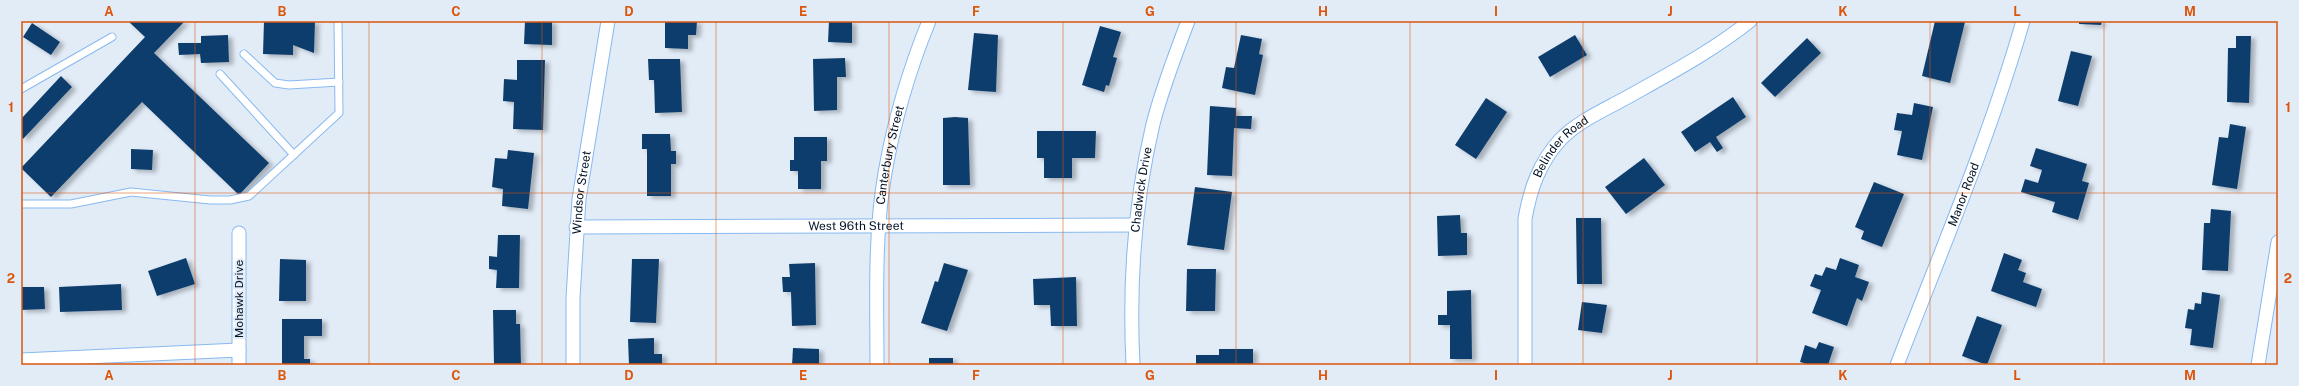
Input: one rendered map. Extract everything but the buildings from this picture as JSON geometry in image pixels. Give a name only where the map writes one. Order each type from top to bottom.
[{"type":"street","name":"Windsor Street","points":[[573,365],[572,298],[576,227],[594,98],[608,21]]},
{"type":"street","name":"Canterbury Street","points":[[877,365],[877,261],[884,174],[904,90],[929,21]]},
{"type":"street","name":"Chadwick Drive","points":[[1133,365],[1130,316],[1140,188],[1153,124],[1168,74],[1188,21]]},
{"type":"street","name":"Belinder Road","points":[[1525,365],[1525,219],[1537,174],[1549,155],[1561,140],[1586,121],[1722,43],[1750,21]]},
{"type":"street","name":"Manor Road","points":[[1897,365],[1977,163],[2007,76],[2023,21]]},
{"type":"street","name":"West 96th Street","points":[[576,227],[1136,224]]},
{"type":"street","name":"Mohawk Drive","points":[[238,233],[239,365]]},
{"type":"street","points":[[2258,365],[2278,242]]},
{"type":"street","points":[[21,360],[239,350]]},
{"type":"lane","points":[[21,204],[71,204],[131,192],[210,200],[230,200],[250,196],[339,113],[338,21]]},
{"type":"lane","points":[[21,89],[112,37]]},
{"type":"lane","points":[[244,54],[275,83],[289,85],[339,82]]},
{"type":"lane","points":[[220,74],[294,154]]}]
